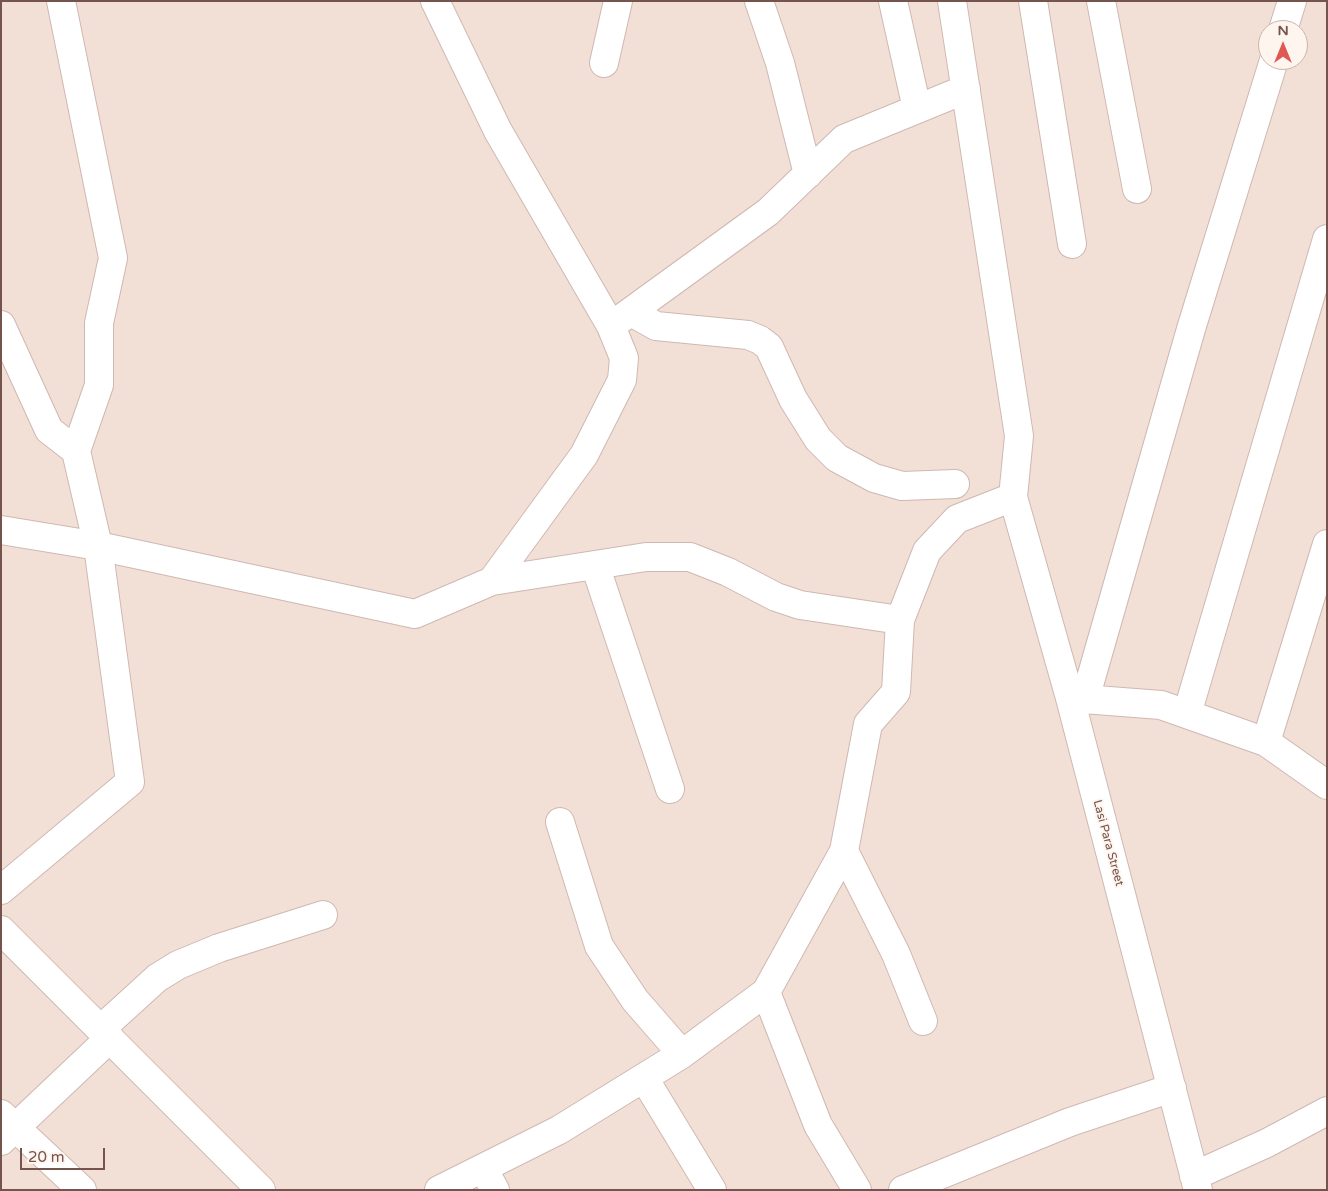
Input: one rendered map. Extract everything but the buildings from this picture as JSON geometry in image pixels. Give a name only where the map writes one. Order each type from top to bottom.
[{"type":"street","points":[[1,890],[130,782],[98,546],[76,451],[99,385],[99,323],[113,258],[61,1]]},
{"type":"street","points":[[436,1],[498,132],[621,319],[624,358],[622,380],[584,455],[492,581]]},
{"type":"street","points":[[604,63],[618,1]]},
{"type":"street","points":[[759,1],[780,63],[808,174]]},
{"type":"street","points":[[892,1],[917,109]]},
{"type":"street","points":[[439,1190],[489,1179],[559,1130],[682,1054],[766,992],[844,851],[868,724],[896,692],[900,620],[927,551],[957,519],[1013,497],[1020,436],[952,1]]},
{"type":"street","points":[[1033,1],[1072,244]]},
{"type":"street","points":[[1101,1],[1137,189]]},
{"type":"street","points":[[1286,20],[1292,1]]},
{"type":"street","points":[[1271,70],[1077,698],[1161,705],[1187,714],[1266,742],[1327,785]]},
{"type":"street","points":[[621,319],[768,212],[844,138],[966,89]]},
{"type":"street","points":[[1187,714],[1327,239]]},
{"type":"street","points":[[621,319],[656,326],[748,335],[760,340],[770,347],[793,399],[818,439],[837,458],[874,478],[902,486],[956,484]]},
{"type":"street","points":[[1,325],[50,430],[76,451]]},
{"type":"street","name":"Lasi Para Street","points":[[1013,497],[1077,698],[1196,1183]]},
{"type":"street","points":[[1,530],[98,546],[415,614],[492,581],[646,557],[690,557],[728,572],[776,597],[800,605],[900,620]]},
{"type":"street","points":[[1266,742],[1327,544]]},
{"type":"street","points":[[595,565],[670,790]]},
{"type":"street","points":[[560,822],[599,946],[635,1000],[682,1054]]},
{"type":"street","points":[[844,851],[896,954],[923,1021]]},
{"type":"street","points":[[82,1190],[6,1128],[105,1034],[157,978],[178,965],[219,948],[323,915]]},
{"type":"street","points":[[1,930],[261,1190]]},
{"type":"street","points":[[766,992],[818,1125],[857,1190]]},
{"type":"street","points":[[644,1078],[712,1190]]},
{"type":"street","points":[[903,1190],[1070,1122],[1172,1088]]},
{"type":"street","points":[[1196,1183],[1327,1111]]},
{"type":"shaded area","points":[[1,1],[1327,1],[1327,1190],[1,1190]]}]
